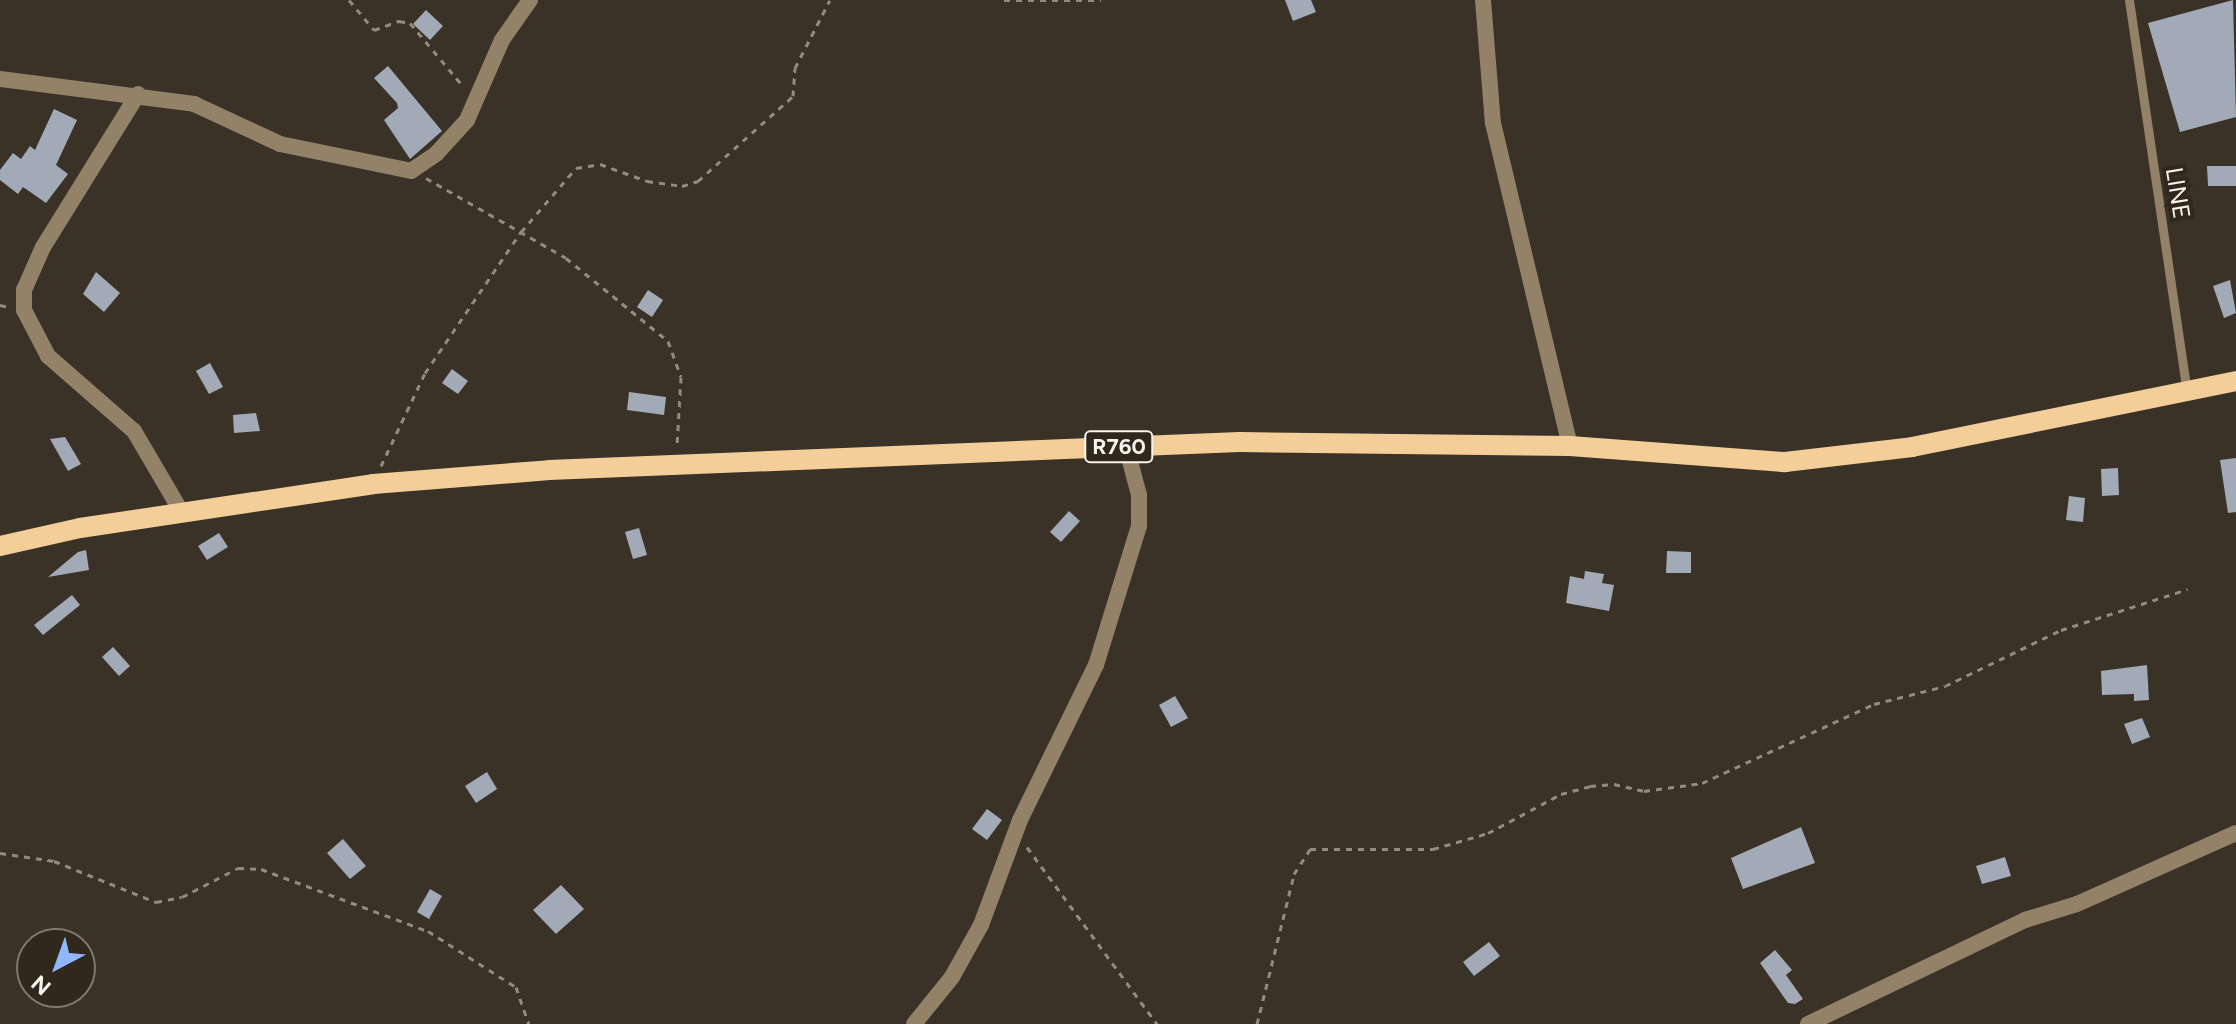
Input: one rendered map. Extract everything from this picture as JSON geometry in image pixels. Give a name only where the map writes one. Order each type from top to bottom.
[{"type":"main road","name":"R760","points":[[0,546],[181,511],[373,484],[674,465],[1312,441],[1570,446],[1785,462],[1912,447],[2236,381]]},
{"type":"street","points":[[0,79],[138,94],[194,104],[280,144],[411,171],[452,138],[477,103],[502,40],[530,0]]},
{"type":"street","points":[[1483,0],[1493,123],[1570,446]]},
{"type":"street","points":[[138,94],[43,247],[24,290],[24,310],[48,356],[134,431],[181,511]]},
{"type":"street","points":[[914,1024],[952,977],[981,925],[1017,831],[1096,665],[1135,542],[1141,509],[1126,446]]},
{"type":"street","points":[[1808,1024],[2025,920],[2077,904],[2236,833]]},
{"type":"lane","name":"LINE","points":[[2129,0],[2187,392]]},
{"type":"path","points":[[349,0],[374,30],[399,21],[410,23],[477,103]]},
{"type":"path","points":[[373,484],[425,373],[521,232],[576,168],[588,164],[682,186],[721,165],[793,96],[795,68],[830,0]]},
{"type":"path","points":[[1004,0],[1101,0]]},
{"type":"path","points":[[411,171],[521,232],[614,293],[668,341],[683,395],[674,465]]},
{"type":"path","points":[[1257,1024],[1287,895],[1298,862],[1310,849],[1408,852],[1461,844],[1590,786],[1614,784],[1644,791],[1702,783],[1874,704],[1945,686],[2061,630],[2188,589]]},
{"type":"path","points":[[1017,831],[1157,1024]]},
{"type":"path","points":[[0,853],[54,861],[156,902],[182,897],[238,868],[261,869],[428,931],[516,987],[529,1024]]},
{"type":"building","points":[[1285,0],[1311,0],[1316,12],[1293,21]]},
{"type":"building","points":[[2233,0],[2236,117],[2180,132],[2148,23]]},
{"type":"building","points":[[426,10],[443,26],[430,40],[413,24]]},
{"type":"building","points":[[388,66],[442,131],[410,159],[384,120],[398,108],[397,103],[374,78]]},
{"type":"building","points":[[54,109],[77,120],[56,165],[68,174],[46,203],[23,187],[18,194],[0,180],[0,170],[13,153],[21,159],[30,146],[35,150]]},
{"type":"building","points":[[2207,166],[2236,166],[2236,186],[2208,186]]},
{"type":"building","points":[[96,272],[120,293],[104,312],[83,294]]},
{"type":"building","points":[[2230,280],[2236,313],[2224,318],[2213,286]]},
{"type":"building","points":[[648,290],[663,300],[652,317],[637,307]]},
{"type":"building","points":[[210,363],[223,387],[209,394],[196,371]]},
{"type":"building","points":[[452,369],[468,381],[458,394],[442,383]]},
{"type":"building","points":[[629,392],[666,397],[664,415],[627,410]]},
{"type":"building","points":[[256,413],[260,431],[234,433],[233,415]]},
{"type":"building","points":[[65,437],[81,464],[68,471],[50,439]]},
{"type":"building","points":[[2236,458],[2236,512],[2228,513],[2220,460]]},
{"type":"building","points":[[2118,468],[2119,495],[2102,496],[2101,469]]},
{"type":"building","points":[[2069,496],[2085,498],[2083,522],[2066,520]]},
{"type":"building","points":[[1069,511],[1080,521],[1061,542],[1050,532]]},
{"type":"building","points":[[639,528],[647,555],[633,559],[625,532]]},
{"type":"building","points":[[219,533],[228,547],[207,560],[198,546]]},
{"type":"building","points":[[86,550],[89,570],[48,577],[78,552]]},
{"type":"building","points":[[1667,551],[1691,552],[1691,573],[1666,573]]},
{"type":"building","points":[[1585,571],[1604,574],[1602,583],[1614,585],[1609,611],[1566,603],[1570,576],[1584,579]]},
{"type":"building","points":[[72,595],[80,605],[43,635],[34,625]]},
{"type":"building","points":[[113,647],[130,666],[119,676],[102,657]]},
{"type":"building","points":[[2147,665],[2149,700],[2134,701],[2134,694],[2102,695],[2101,671]]},
{"type":"building","points":[[1175,696],[1188,718],[1171,727],[1159,705]]},
{"type":"building","points":[[2142,718],[2150,737],[2132,744],[2124,724]]},
{"type":"building","points":[[487,772],[497,789],[476,803],[465,786]]},
{"type":"building","points":[[987,809],[1002,820],[987,840],[972,829]]},
{"type":"building","points":[[1801,827],[1815,863],[1743,889],[1731,858]]},
{"type":"building","points":[[343,839],[366,866],[350,879],[327,853]]},
{"type":"building","points":[[2005,857],[2011,876],[1982,884],[1976,866]]},
{"type":"building","points":[[561,885],[584,909],[556,934],[533,910]]},
{"type":"building","points":[[430,889],[442,896],[429,919],[417,912]]},
{"type":"building","points":[[1489,942],[1500,956],[1474,976],[1463,962]]},
{"type":"building","points":[[1775,950],[1792,970],[1786,975],[1803,999],[1795,1004],[1788,1003],[1760,963]]}]
